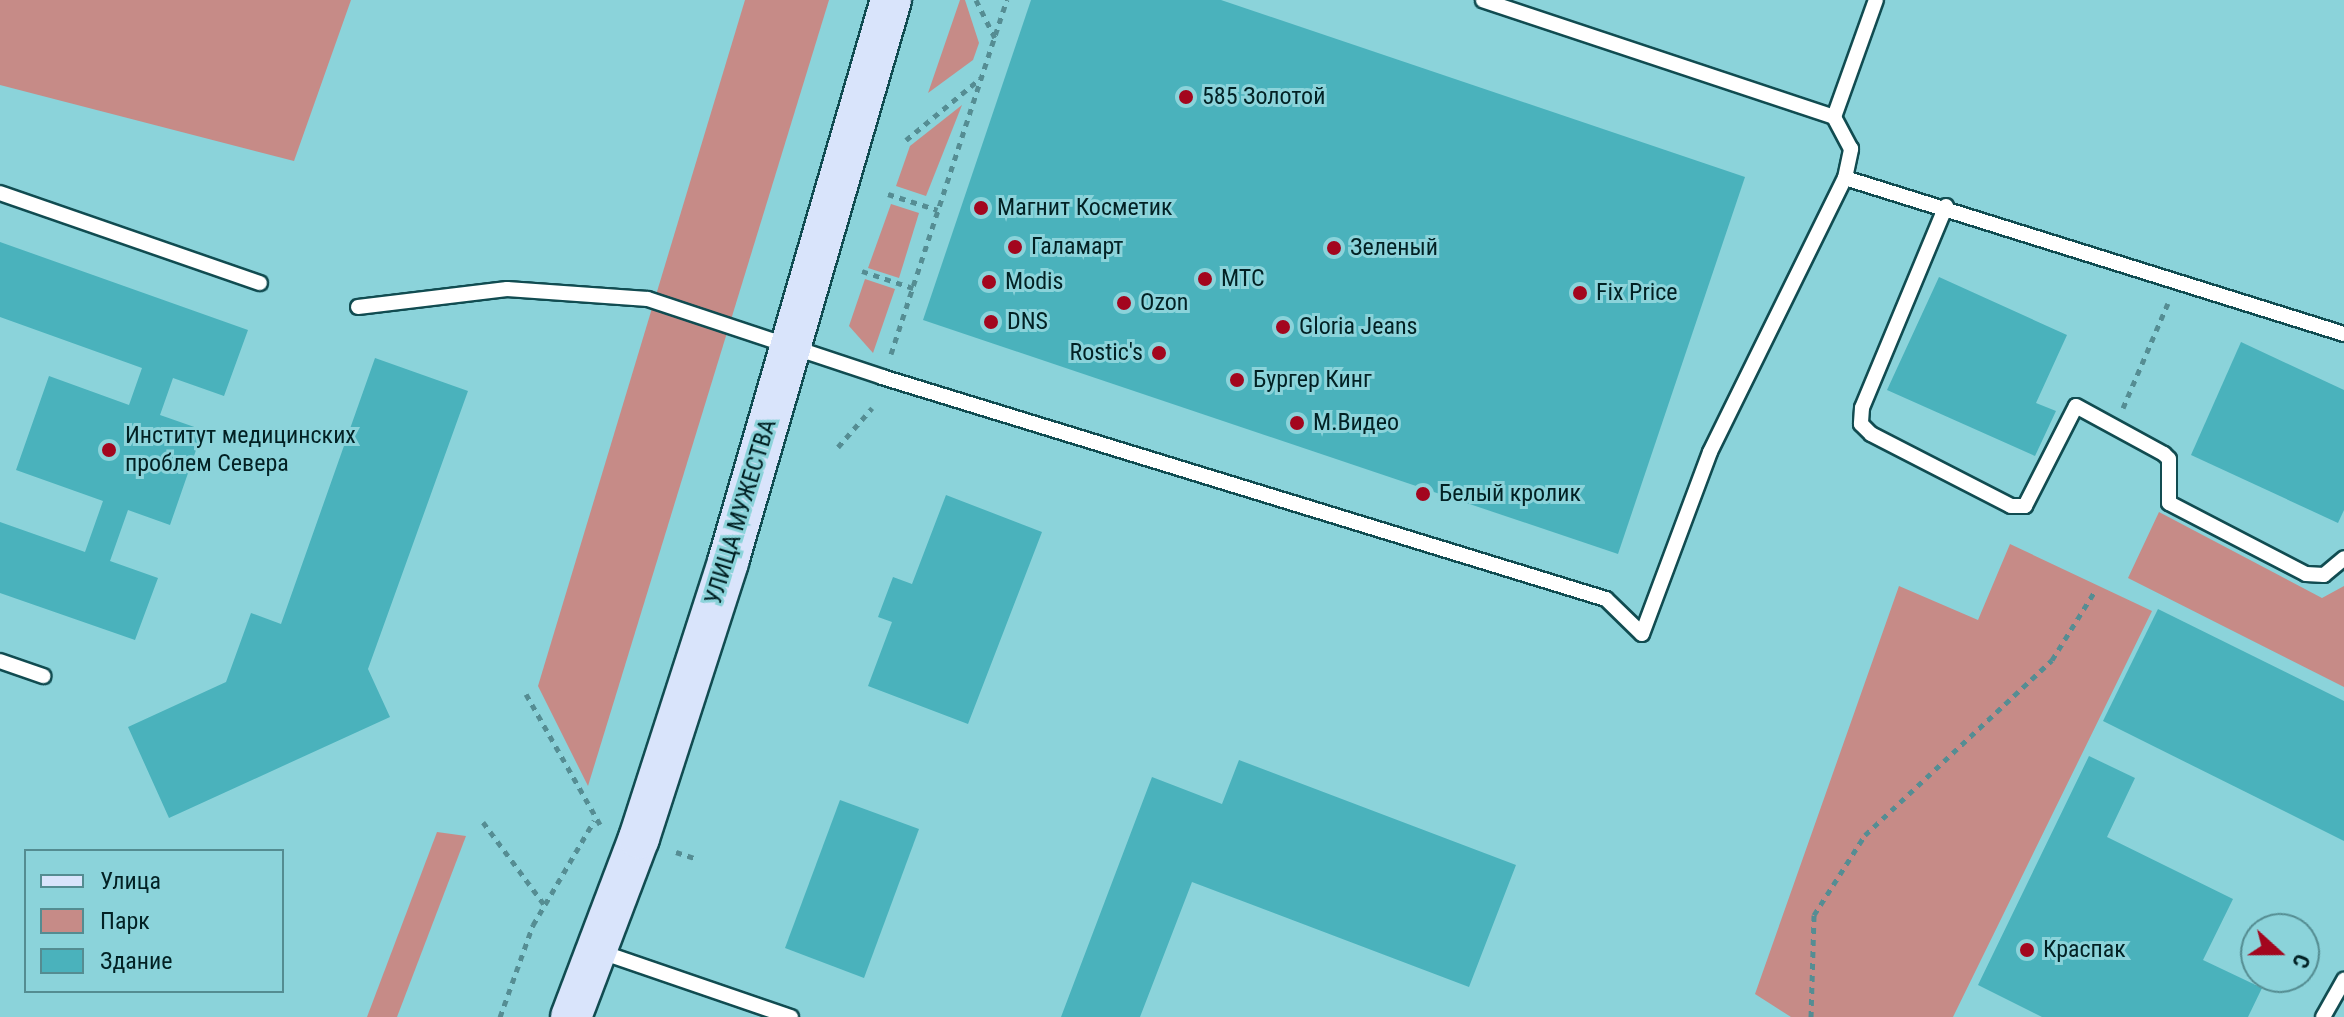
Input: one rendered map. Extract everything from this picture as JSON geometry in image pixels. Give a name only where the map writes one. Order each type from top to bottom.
[{"type":"main road","name":"УЛИЦА МУЖЕСТВА","points":[[571,1017],[639,838],[723,577],[891,0]]},
{"type":"lane","points":[[358,307],[507,289],[648,299],[790,347],[1606,599],[1642,634],[1710,452],[1845,178],[1851,149],[1834,117],[1483,0]]},
{"type":"lane","points":[[1834,117],[1876,0]]},
{"type":"lane","points":[[1845,178],[1946,206],[2177,283],[2344,334]]},
{"type":"lane","points":[[0,193],[260,283]]},
{"type":"lane","points":[[1946,206],[1872,380],[1861,424],[2011,506],[2025,506],[2076,406],[2169,459],[2169,503],[2306,574],[2324,575],[2344,558]]},
{"type":"lane","points":[[0,661],[43,676]]},
{"type":"lane","points":[[596,951],[791,1017]]},
{"type":"lane","points":[[2323,1017],[2344,980]]},
{"type":"path","points":[[976,0],[995,38]]},
{"type":"path","points":[[891,354],[1007,0]]},
{"type":"path","points":[[906,140],[981,78]]},
{"type":"path","points":[[888,194],[938,210]]},
{"type":"path","points":[[862,271],[913,288]]},
{"type":"path","points":[[2115,427],[2177,283]]},
{"type":"path","points":[[838,447],[872,408]]},
{"type":"path","points":[[1811,1017],[1814,915],[1865,835],[2052,660],[2095,591]]},
{"type":"path","points":[[500,1017],[544,904],[597,822],[526,694]]},
{"type":"path","points":[[483,822],[544,904]]},
{"type":"path","points":[[676,852],[694,858]]},
{"type":"green space","points":[[0,0],[351,0],[294,161],[0,85]]},
{"type":"green space","points":[[745,0],[829,0],[588,786],[538,686]]},
{"type":"green space","points":[[960,0],[965,0],[979,43],[973,60],[928,93]]},
{"type":"green space","points":[[962,105],[926,196],[896,186],[910,146]]},
{"type":"green space","points":[[891,204],[919,213],[899,278],[868,268]]},
{"type":"green space","points":[[865,279],[895,289],[873,353],[849,326]]},
{"type":"green space","points":[[2159,512],[2322,598],[2344,586],[2344,687],[2128,578]]},
{"type":"green space","points":[[2010,544],[2152,611],[1953,1017],[1791,1017],[1755,994],[1899,586],[1978,620]]},
{"type":"green space","points":[[437,832],[466,836],[397,1017],[367,1017]]},
{"type":"building","name":"Зеленый","points":[[1031,0],[1221,0],[1745,177],[1618,554],[923,320]]},
{"type":"building","name":"Институт медицинских проблем Севера","points":[[0,242],[248,330],[224,396],[173,378],[160,415],[203,430],[170,525],[128,510],[110,561],[158,578],[135,640],[0,593],[0,522],[85,552],[103,501],[16,470],[49,376],[129,405],[142,368],[0,317]]},
{"type":"building","points":[[1939,277],[2067,335],[2036,403],[2056,411],[2035,456],[1887,390]]},
{"type":"building","points":[[2241,342],[2344,390],[2344,510],[2338,523],[2191,455]]},
{"type":"building","points":[[375,358],[468,391],[368,669],[390,717],[169,818],[128,727],[226,682],[251,613],[281,624]]},
{"type":"building","points":[[946,495],[1042,532],[968,724],[868,686],[892,622],[878,617],[893,577],[912,584]]},
{"type":"building","points":[[2158,609],[2344,701],[2344,841],[2103,721]]},
{"type":"building","points":[[2089,756],[2135,778],[2107,837],[2233,899],[2203,960],[2240,978],[2240,993],[2260,993],[2248,1017],[2042,1017],[1978,985]]},
{"type":"building","points":[[1239,760],[1516,865],[1469,987],[1192,882],[1140,1017],[1061,1017],[1152,777],[1222,804]]},
{"type":"building","points":[[840,800],[919,829],[864,978],[785,948]]},
{"type":"place","name":"585 Золотой","points":[[1186,97]]},
{"type":"place","name":"Магнит Косметик","points":[[981,208]]},
{"type":"place","name":"Галамарт","points":[[1015,247]]},
{"type":"place","name":"Зеленый","points":[[1334,248]]},
{"type":"place","name":"МТС","points":[[1205,279]]},
{"type":"place","name":"Modis","points":[[989,282]]},
{"type":"place","name":"Fix Price","points":[[1580,293]]},
{"type":"place","name":"Ozon","points":[[1124,303]]},
{"type":"place","name":"DNS","points":[[991,322]]},
{"type":"place","name":"Gloria Jeans","points":[[1283,327]]},
{"type":"place","name":"Rostic's","points":[[1159,353]]},
{"type":"place","name":"Бургер Кинг","points":[[1237,380]]},
{"type":"place","name":"М.Видео","points":[[1297,423]]},
{"type":"place","name":"Институт медицинских проблем Севера","points":[[109,450]]},
{"type":"place","name":"Белый кролик","points":[[1423,494]]},
{"type":"place","name":"Краспак","points":[[2027,950]]}]
